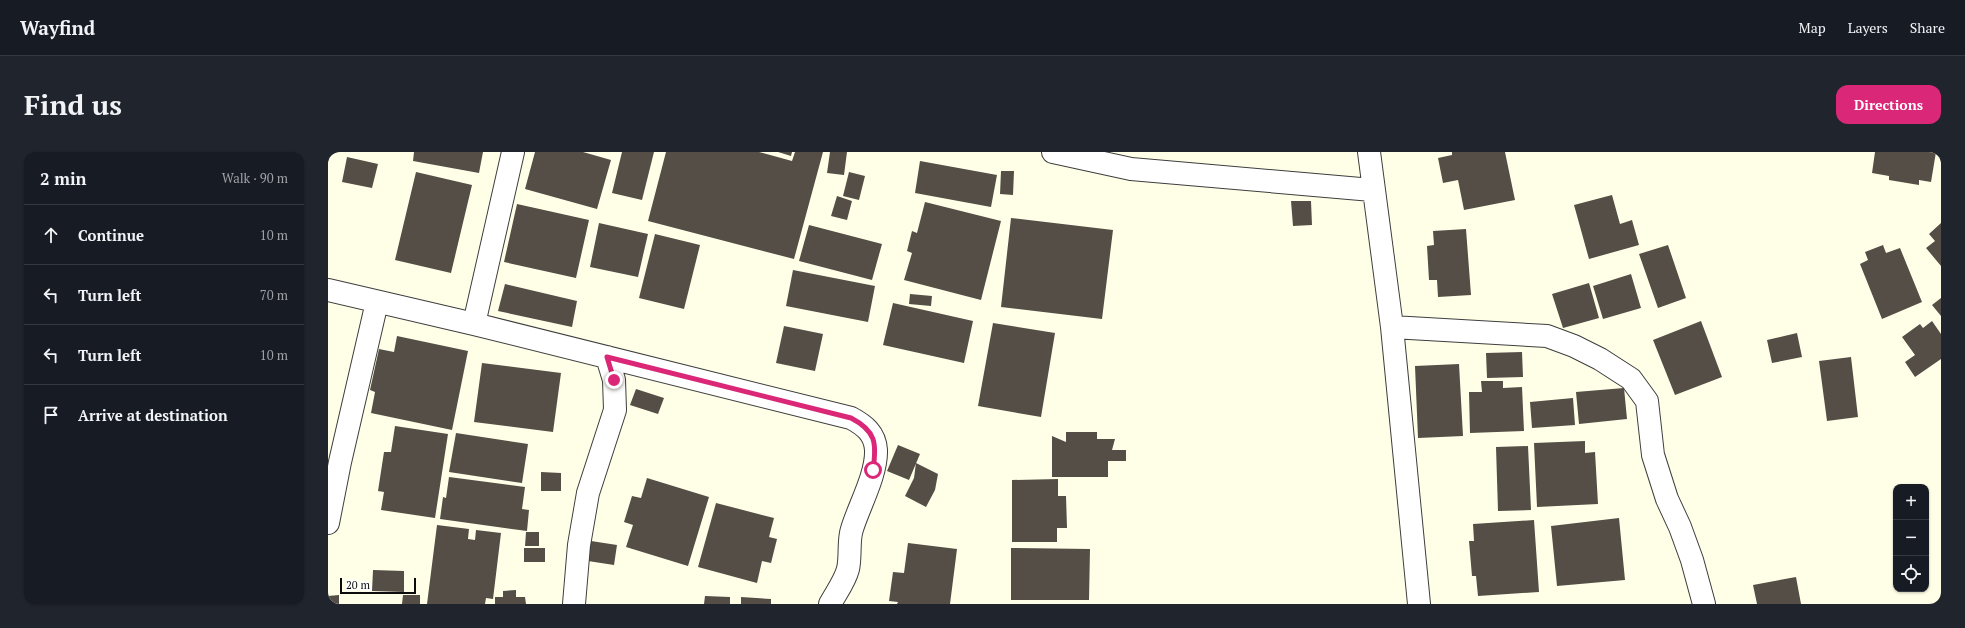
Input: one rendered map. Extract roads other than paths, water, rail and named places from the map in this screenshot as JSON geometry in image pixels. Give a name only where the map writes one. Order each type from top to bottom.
[{"type":"street","points":[[474,324],[513,152]]},
{"type":"street","points":[[1053,152],[1131,168],[1372,190]]},
{"type":"street","points":[[1369,152],[1372,190],[1392,327],[1419,604]]},
{"type":"street","points":[[328,290],[474,324],[851,418],[863,425],[872,435],[876,450],[873,470],[851,531],[848,569],[830,604]]},
{"type":"street","points":[[328,523],[340,462],[377,302]]},
{"type":"street","points":[[1392,327],[1547,336],[1574,346],[1600,359],[1631,379],[1647,401],[1652,455],[1667,499],[1680,527],[1692,560],[1704,604]]},
{"type":"street","points":[[574,604],[579,545],[588,493],[615,410],[614,380],[607,357]]}]
